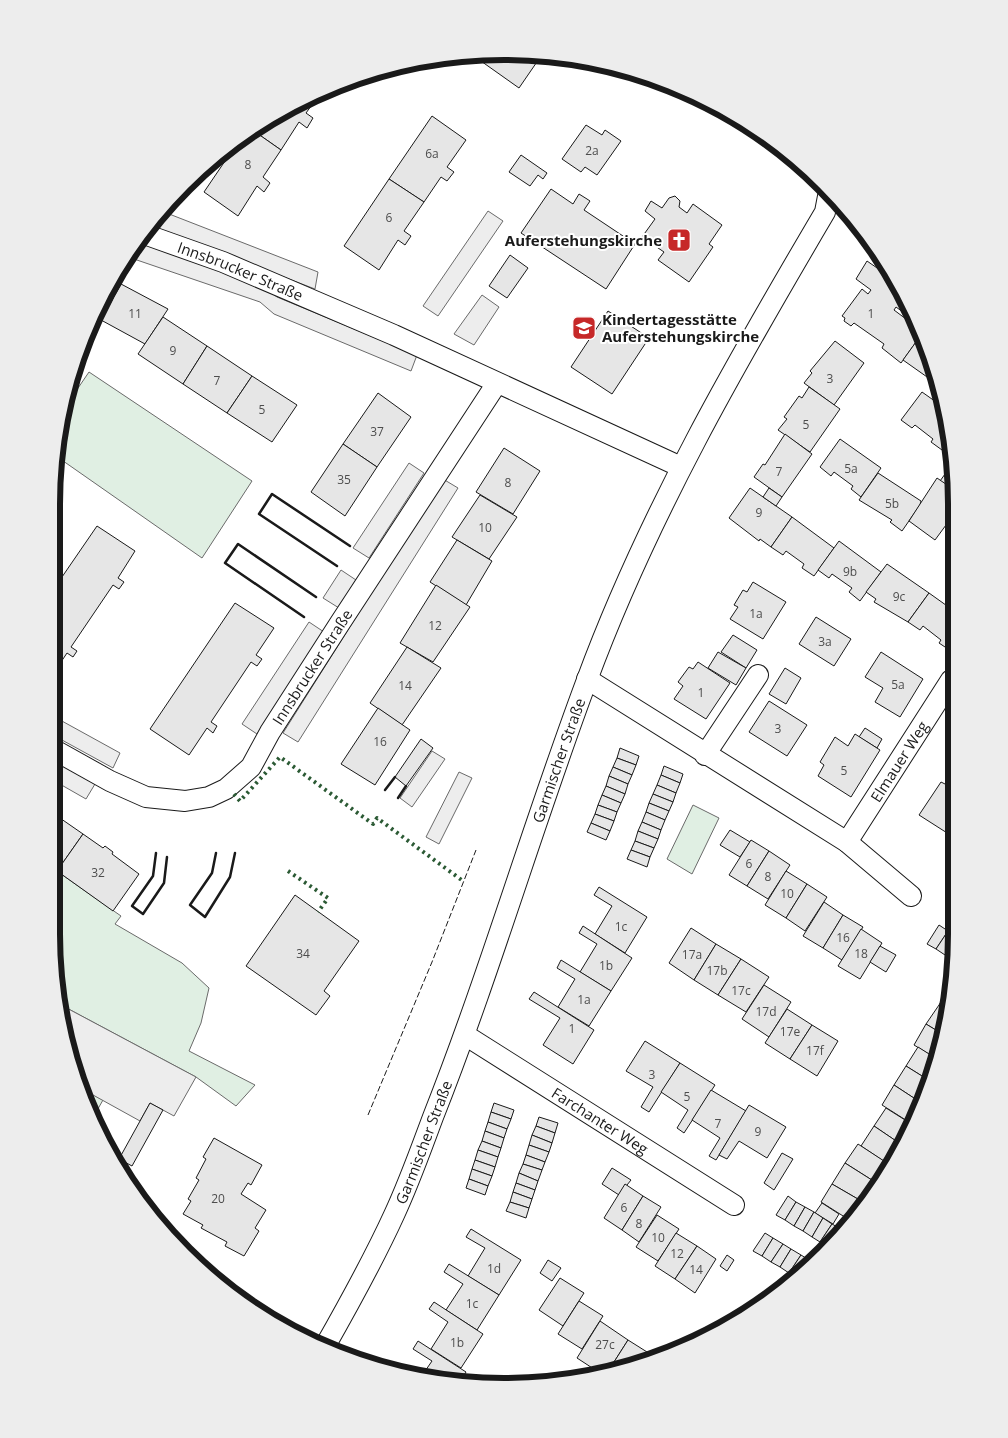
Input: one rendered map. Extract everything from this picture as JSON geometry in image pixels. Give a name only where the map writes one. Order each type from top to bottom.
[{"type":"street","name":"Garmischer Straße","points":[[328,1341],[365,1276],[395,1213],[465,1035],[587,679],[632,568],[680,467],[747,345],[825,212],[827,200]]},
{"type":"street","name":"Innsbrucker Straße","points":[[150,236],[224,262],[275,283],[680,467]]},
{"type":"street","name":"Innsbrucker Straße","points":[[60,753],[110,781],[146,797],[185,802],[209,797],[226,789],[251,767],[270,732],[497,383]]},
{"type":"street","points":[[705,755],[758,675]]},
{"type":"street","points":[[587,679],[705,755],[848,842],[910,896]]},
{"type":"street","name":"Elmauer Weg","points":[[848,842],[948,685]]},
{"type":"street","name":"Farchanter Weg","points":[[465,1035],[734,1205]]},
{"type":"green space","points":[[89,372],[252,481],[202,558],[62,461],[69,417],[76,391]]},
{"type":"green space","points":[[693,805],[719,818],[692,874],[667,859]]},
{"type":"green space","points":[[60,873],[121,916],[115,924],[182,963],[209,988],[201,1023],[189,1051],[255,1085],[236,1106],[196,1077],[67,1008],[61,963]]},
{"type":"green space","points":[[90,1093],[103,1100],[97,1110]]},
{"type":"shaded area","points":[[488,211],[503,221],[438,316],[423,306]]},
{"type":"shaded area","points":[[168,214],[318,272],[315,289],[156,228]]},
{"type":"shaded area","points":[[144,244],[260,284],[277,297],[417,355],[411,371],[274,314],[260,302],[134,259]]},
{"type":"shaded area","points":[[482,295],[499,307],[474,345],[454,334]]},
{"type":"shaded area","points":[[409,463],[424,473],[369,558],[353,548]]},
{"type":"shaded area","points":[[443,479],[458,488],[298,742],[283,733]]},
{"type":"shaded area","points":[[341,570],[356,580],[339,608],[323,598]]},
{"type":"shaded area","points":[[309,622],[324,632],[257,734],[242,724]]},
{"type":"shaded area","points":[[60,720],[120,753],[113,768],[60,739]]},
{"type":"shaded area","points":[[432,751],[445,759],[412,807],[400,798]]},
{"type":"shaded area","points":[[60,764],[95,784],[86,799],[60,784]]},
{"type":"shaded area","points":[[459,772],[472,778],[439,844],[426,837]]},
{"type":"shaded area","points":[[67,1008],[196,1077],[174,1116],[150,1103],[140,1121],[90,1093],[75,1049]]},
{"type":"building","points":[[481,61],[537,61],[519,88]]},
{"type":"building","points":[[313,104],[306,113],[313,118],[307,128],[299,122],[281,150],[258,134],[282,119]]},
{"type":"building","points":[[432,116],[466,140],[447,167],[454,172],[447,181],[441,177],[424,202],[389,179]]},
{"type":"building","points":[[586,125],[602,135],[605,130],[621,141],[597,175],[585,167],[581,172],[562,159]]},
{"type":"building","points":[[258,134],[281,150],[263,177],[270,183],[264,192],[257,186],[238,216],[204,192],[228,157]]},
{"type":"building","points":[[521,155],[547,173],[543,179],[538,175],[530,186],[509,172]]},
{"type":"building","points":[[389,179],[424,202],[404,231],[411,236],[405,245],[398,240],[379,270],[344,246]]},
{"type":"building","points":[[551,189],[573,204],[579,194],[587,199],[590,201],[584,210],[635,244],[606,289],[521,233]]},
{"type":"building","name":"Auferstehungskirche","points":[[675,196],[680,201],[679,207],[687,213],[693,204],[722,225],[709,244],[713,247],[689,282],[658,260],[664,252],[642,237],[655,219],[645,211],[651,201],[662,208],[669,198]]},
{"type":"building","points":[[510,255],[528,268],[507,298],[489,286]]},
{"type":"building","points":[[867,261],[882,272],[889,282],[904,313],[896,307],[894,310],[908,320],[917,341],[901,363],[882,348],[884,344],[854,323],[851,326],[844,321],[845,318],[842,316],[862,289],[868,294],[871,290],[856,279]]},
{"type":"building","points":[[119,282],[121,284],[101,320],[106,308]]},
{"type":"building","points":[[121,284],[168,309],[145,344],[101,320]]},
{"type":"building","points":[[608,311],[649,338],[612,394],[571,367]]},
{"type":"building","points":[[163,317],[207,346],[183,384],[138,354]]},
{"type":"building","points":[[835,341],[864,363],[834,405],[804,383],[812,373],[810,371]]},
{"type":"building","points":[[917,341],[930,379],[903,360]]},
{"type":"building","points":[[207,346],[252,376],[227,413],[183,384]]},
{"type":"building","points":[[252,376],[297,405],[272,442],[227,413]]},
{"type":"building","points":[[809,387],[840,409],[810,452],[778,430],[787,419],[784,417],[799,396],[802,398]]},
{"type":"building","points":[[922,392],[936,402],[944,446],[942,450],[931,442],[933,439],[915,425],[912,428],[901,420]]},
{"type":"building","points":[[378,393],[411,417],[377,467],[343,444]]},
{"type":"building","points":[[785,434],[812,454],[782,497],[754,477],[763,464],[765,465]]},
{"type":"building","points":[[840,439],[881,468],[861,497],[851,489],[853,486],[834,472],[831,476],[820,467]]},
{"type":"building","points":[[343,444],[377,467],[345,516],[311,492]]},
{"type":"building","points":[[504,448],[540,471],[513,514],[476,492]]},
{"type":"building","points":[[947,472],[947,486],[940,481]]},
{"type":"building","points":[[878,473],[921,501],[902,531],[890,522],[892,520],[859,500]]},
{"type":"building","points":[[937,478],[947,485],[948,522],[935,540],[909,521]]},
{"type":"building","points":[[750,488],[792,517],[771,547],[760,539],[759,541],[729,518]]},
{"type":"building","points":[[769,488],[782,497],[776,506],[763,497]]},
{"type":"building","points":[[480,495],[517,517],[489,559],[452,537]]},
{"type":"building","points":[[792,517],[834,548],[814,576],[802,568],[804,564],[786,551],[783,555],[771,547]]},
{"type":"building","points":[[97,526],[135,551],[118,578],[124,582],[119,589],[113,585],[71,647],[77,651],[73,657],[67,653],[60,664],[60,580]]},
{"type":"building","points":[[457,540],[492,561],[466,605],[430,582]]},
{"type":"building","points":[[839,541],[881,572],[860,601],[849,592],[852,588],[832,574],[829,578],[818,570]]},
{"type":"building","points":[[887,564],[929,593],[908,622],[874,602],[876,599],[866,592]]},
{"type":"building","points":[[753,582],[786,602],[763,639],[730,619],[738,607],[734,605],[743,590],[747,592]]},
{"type":"building","points":[[436,585],[470,607],[433,662],[400,643]]},
{"type":"building","points":[[929,593],[948,607],[948,649],[939,643],[941,640],[923,626],[920,630],[908,622]]},
{"type":"building","points":[[235,603],[274,628],[256,655],[262,659],[257,666],[251,662],[211,722],[217,726],[213,733],[207,728],[189,755],[150,729]]},
{"type":"building","points":[[816,617],[851,639],[834,666],[799,644]]},
{"type":"building","points":[[733,635],[757,650],[746,668],[721,652]]},
{"type":"building","points":[[407,647],[441,668],[402,725],[370,703]]},
{"type":"building","points":[[718,652],[746,668],[736,685],[708,668]]},
{"type":"building","points":[[881,652],[923,679],[900,717],[875,702],[883,688],[865,677]]},
{"type":"building","points":[[698,662],[730,683],[706,719],[674,699],[683,686],[678,682],[689,667],[693,669]]},
{"type":"building","points":[[785,668],[801,678],[786,704],[769,694]]},
{"type":"building","points":[[769,701],[807,725],[787,756],[749,732]]},
{"type":"building","points":[[378,708],[410,730],[375,785],[341,764]]},
{"type":"building","points":[[865,728],[882,739],[877,748],[859,737]]},
{"type":"building","points":[[855,734],[880,750],[851,797],[818,776],[824,765],[820,762],[835,737],[848,746]]},
{"type":"building","points":[[421,739],[433,748],[406,786],[395,777]]},
{"type":"building","points":[[620,748],[639,756],[636,765],[617,758]]},
{"type":"building","points":[[617,758],[636,765],[632,775],[613,767]]},
{"type":"building","points":[[664,766],[683,774],[680,783],[661,775]]},
{"type":"building","points":[[613,767],[632,775],[628,784],[609,776]]},
{"type":"building","points":[[661,775],[680,783],[676,793],[657,785]]},
{"type":"building","points":[[609,776],[628,784],[625,794],[606,786]]},
{"type":"building","points":[[941,782],[948,786],[948,834],[919,815]]},
{"type":"building","points":[[657,785],[676,793],[673,802],[653,794]]},
{"type":"building","points":[[606,786],[625,794],[621,803],[602,795]]},
{"type":"building","points":[[653,794],[673,802],[669,811],[649,803]]},
{"type":"building","points":[[602,795],[621,803],[617,812],[598,805]]},
{"type":"building","points":[[649,803],[669,811],[665,820],[646,812]]},
{"type":"building","points":[[598,805],[617,812],[614,821],[595,814]]},
{"type":"building","points":[[646,812],[665,820],[661,830],[642,822]]},
{"type":"building","points":[[595,814],[614,821],[610,831],[591,823]]},
{"type":"building","points":[[60,818],[83,834],[60,867]]},
{"type":"building","points":[[642,822],[661,830],[658,839],[638,831]]},
{"type":"building","points":[[591,823],[610,831],[606,840],[587,832]]},
{"type":"building","points":[[730,830],[750,842],[740,857],[720,845]]},
{"type":"building","points":[[638,831],[658,839],[654,848],[635,841]]},
{"type":"building","points":[[83,834],[103,848],[105,846],[113,852],[112,854],[139,874],[113,911],[60,873],[60,867]]},
{"type":"building","points":[[751,840],[769,851],[747,886],[729,875]]},
{"type":"building","points":[[635,841],[654,848],[650,857],[631,850]]},
{"type":"building","points":[[631,850],[650,857],[647,867],[627,859]]},
{"type":"building","points":[[769,851],[790,865],[768,899],[747,886]]},
{"type":"building","points":[[786,871],[807,884],[786,918],[765,905]]},
{"type":"building","points":[[807,884],[827,897],[805,931],[786,918]]},
{"type":"building","points":[[599,887],[647,917],[625,953],[595,934],[612,906],[594,895]]},
{"type":"building","points":[[295,895],[359,941],[324,991],[330,996],[316,1015],[246,966]]},
{"type":"building","points":[[824,902],[843,915],[823,948],[803,936]]},
{"type":"building","points":[[843,915],[863,927],[842,960],[823,948]]},
{"type":"building","points":[[939,925],[948,931],[936,949],[927,944]]},
{"type":"building","points":[[583,926],[632,958],[611,991],[580,972],[597,944],[579,933]]},
{"type":"building","points":[[691,928],[716,944],[694,980],[669,963]]},
{"type":"building","points":[[861,929],[882,943],[860,979],[838,966]]},
{"type":"building","points":[[948,931],[947,951],[945,955],[936,949]]},
{"type":"building","points":[[716,944],[741,959],[718,995],[694,980]]},
{"type":"building","points":[[880,946],[896,955],[886,972],[870,962]]},
{"type":"building","points":[[741,959],[769,977],[746,1012],[718,995]]},
{"type":"building","points":[[561,960],[611,991],[589,1026],[558,1007],[575,979],[557,968]]},
{"type":"building","points":[[764,985],[791,1002],[769,1037],[742,1019]]},
{"type":"building","points":[[534,992],[594,1030],[573,1064],[543,1045],[560,1018],[529,999]]},
{"type":"building","points":[[939,1005],[942,1006],[937,1031],[926,1024]]},
{"type":"building","points":[[787,1009],[812,1025],[790,1059],[765,1043]]},
{"type":"building","points":[[926,1024],[937,1031],[931,1055],[914,1045]]},
{"type":"building","points":[[812,1025],[838,1041],[817,1076],[790,1059]]},
{"type":"building","points":[[645,1041],[680,1063],[649,1112],[641,1107],[653,1087],[626,1071]]},
{"type":"building","points":[[918,1047],[931,1055],[924,1077],[906,1066]]},
{"type":"building","points":[[680,1063],[715,1085],[684,1133],[677,1128],[688,1110],[661,1092]]},
{"type":"building","points":[[906,1066],[924,1077],[916,1099],[894,1085]]},
{"type":"building","points":[[894,1085],[916,1099],[906,1120],[882,1105]]},
{"type":"building","points":[[711,1090],[746,1111],[716,1160],[709,1156],[720,1138],[692,1120]]},
{"type":"building","points":[[150,1103],[163,1110],[132,1166],[120,1157]]},
{"type":"building","points":[[494,1103],[514,1110],[511,1119],[491,1112]]},
{"type":"building","points":[[749,1105],[786,1127],[767,1158],[739,1141],[727,1159],[719,1155]]},
{"type":"building","points":[[886,1108],[906,1121],[896,1141],[874,1126]]},
{"type":"building","points":[[491,1112],[511,1119],[507,1129],[488,1122]]},
{"type":"building","points":[[539,1117],[558,1123],[555,1133],[536,1126]]},
{"type":"building","points":[[488,1122],[507,1129],[504,1138],[485,1131]]},
{"type":"building","points":[[536,1126],[555,1133],[552,1143],[532,1135]]},
{"type":"building","points":[[874,1126],[896,1141],[885,1162],[861,1146]]},
{"type":"building","points":[[485,1131],[504,1138],[501,1148],[482,1141]]},
{"type":"building","points":[[532,1135],[552,1143],[549,1152],[529,1145]]},
{"type":"building","points":[[214,1138],[262,1165],[251,1185],[248,1183],[241,1194],[266,1210],[255,1228],[259,1231],[244,1256],[225,1246],[227,1242],[201,1228],[203,1225],[183,1214],[191,1201],[188,1199],[199,1180],[196,1178],[206,1159],[203,1157]]},
{"type":"building","points":[[482,1141],[501,1148],[498,1157],[478,1150]]},
{"type":"building","points":[[858,1144],[885,1162],[873,1181],[845,1163]]},
{"type":"building","points":[[529,1145],[549,1152],[545,1162],[526,1155]]},
{"type":"building","points":[[478,1150],[498,1157],[495,1167],[475,1160]]},
{"type":"building","points":[[782,1153],[793,1159],[774,1190],[764,1183]]},
{"type":"building","points":[[526,1155],[545,1162],[542,1170],[523,1164]]},
{"type":"building","points":[[475,1160],[495,1167],[492,1176],[472,1169]]},
{"type":"building","points":[[845,1163],[873,1181],[859,1200],[832,1184]]},
{"type":"building","points":[[523,1164],[542,1170],[538,1181],[519,1173]]},
{"type":"building","points":[[612,1168],[631,1180],[619,1195],[602,1184]]},
{"type":"building","points":[[472,1169],[492,1176],[488,1186],[469,1179]]},
{"type":"building","points":[[519,1173],[538,1181],[535,1190],[516,1183]]},
{"type":"building","points":[[469,1179],[488,1186],[485,1195],[466,1188]]},
{"type":"building","points":[[516,1183],[535,1190],[532,1199],[513,1192]]},
{"type":"building","points":[[625,1184],[643,1196],[622,1230],[604,1218]]},
{"type":"building","points":[[832,1184],[859,1200],[845,1217],[821,1202]]},
{"type":"building","points":[[513,1192],[532,1199],[529,1208],[510,1202]]},
{"type":"building","points":[[643,1196],[661,1207],[639,1242],[622,1230]]},
{"type":"building","points":[[788,1196],[796,1202],[785,1220],[776,1215]]},
{"type":"building","points":[[510,1202],[529,1208],[526,1218],[506,1211]]},
{"type":"building","points":[[796,1202],[805,1207],[794,1226],[785,1220]]},
{"type":"building","points":[[822,1203],[839,1214],[833,1224],[815,1213]]},
{"type":"building","points":[[805,1207],[814,1212],[803,1231],[794,1226]]},
{"type":"building","points":[[814,1212],[823,1218],[812,1237],[803,1231]]},
{"type":"building","points":[[657,1215],[679,1229],[658,1261],[636,1247]]},
{"type":"building","points":[[823,1218],[832,1224],[820,1242],[812,1237]]},
{"type":"building","points":[[832,1224],[838,1227],[822,1243],[820,1242]]},
{"type":"building","points":[[471,1229],[521,1260],[499,1295],[468,1276],[485,1248],[466,1237]]},
{"type":"building","points":[[676,1233],[697,1246],[675,1279],[655,1266]]},
{"type":"building","points":[[765,1233],[773,1238],[762,1256],[753,1251]]},
{"type":"building","points":[[773,1238],[783,1244],[771,1262],[762,1256]]},
{"type":"building","points":[[783,1244],[791,1249],[780,1267],[771,1262]]},
{"type":"building","points":[[697,1246],[716,1259],[695,1293],[675,1279]]},
{"type":"building","points":[[791,1249],[801,1255],[789,1273],[780,1267]]},
{"type":"building","points":[[727,1255],[734,1260],[727,1271],[720,1266]]},
{"type":"building","points":[[801,1255],[807,1259],[797,1268],[789,1273]]},
{"type":"building","points":[[548,1260],[561,1268],[552,1281],[540,1273]]},
{"type":"building","points":[[449,1264],[499,1295],[477,1330],[446,1310],[463,1284],[444,1272]]},
{"type":"building","points":[[560,1278],[584,1293],[563,1326],[539,1310]]},
{"type":"building","points":[[579,1301],[603,1316],[582,1349],[558,1334]]},
{"type":"building","points":[[434,1302],[483,1334],[461,1368],[431,1349],[448,1322],[429,1309]]},
{"type":"building","points":[[600,1321],[628,1340],[612,1364],[593,1369],[577,1358]]},
{"type":"building","points":[[628,1340],[649,1353],[619,1363],[612,1364]]},
{"type":"building","points":[[418,1341],[466,1372],[464,1376],[425,1370],[432,1361],[413,1349]]},
{"type":"hedge","points":[[234,794],[240,801],[280,757],[373,824],[377,818],[463,881]]},
{"type":"hedge","points":[[288,871],[328,898],[318,912]]},
{"type":"fence","points":[[368,1115],[432,962],[476,850]]},
{"type":"wall","points":[[337,566],[259,514],[272,494],[350,546]]},
{"type":"wall","points":[[304,617],[225,563],[238,544],[316,597]]},
{"type":"wall","points":[[385,790],[395,777]]},
{"type":"wall","points":[[398,798],[406,786]]},
{"type":"wall","points":[[156,853],[153,876],[132,906],[143,914],[164,883],[167,857]]},
{"type":"wall","points":[[216,853],[212,873],[190,905],[205,917],[230,877],[235,853]]},
{"type":"place","name":"Auferstehungskirche","points":[[679,240]]},
{"type":"place","name":"Kindertagesstätte Auferstehungskirche","points":[[584,328]]}]
